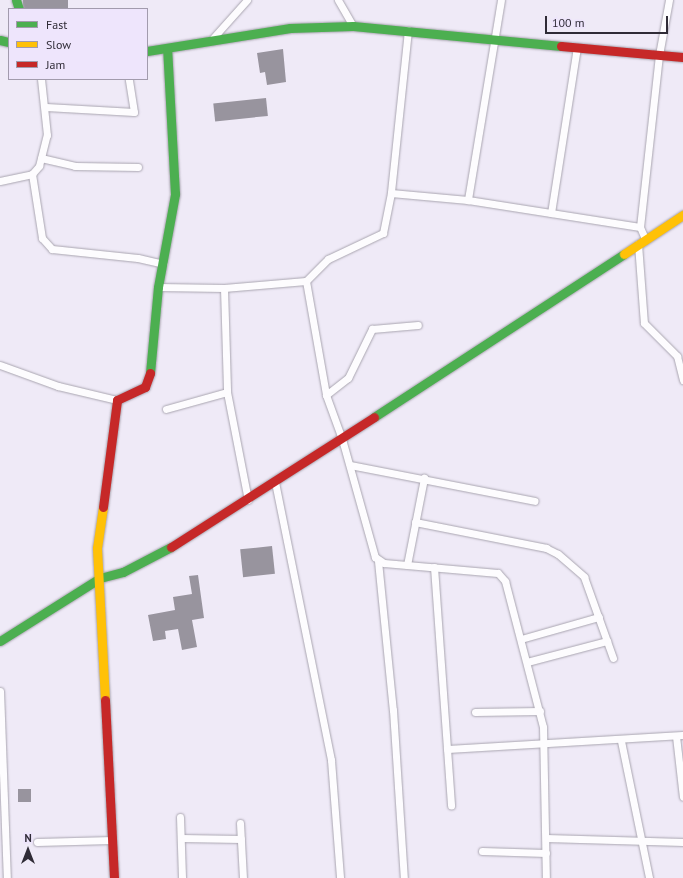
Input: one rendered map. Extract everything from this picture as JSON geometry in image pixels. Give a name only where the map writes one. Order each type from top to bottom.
[{"type":"main road","points":[[148,51],[213,38],[290,28],[352,26],[683,56]]},
{"type":"main road","points":[[114,878],[100,578],[97,548],[99,519],[117,400],[141,390],[149,380],[158,287],[175,194],[167,48]]},
{"type":"main road","points":[[0,641],[100,578],[123,572],[154,557],[248,500],[641,241],[683,215]]},
{"type":"street","points":[[213,38],[247,0]]},
{"type":"street","points":[[338,0],[352,26]]},
{"type":"street","points":[[468,200],[496,40],[501,0]]},
{"type":"street","points":[[669,0],[659,55],[640,227],[644,323],[675,354],[680,364],[683,380]]},
{"type":"street","points":[[158,287],[224,288],[306,281],[328,259],[383,233],[390,193],[408,30]]},
{"type":"street","points":[[551,213],[577,47]]},
{"type":"street","points":[[41,80],[46,107],[47,135],[42,158],[32,174],[42,238],[52,250],[138,258],[163,264]]},
{"type":"street","points":[[46,107],[134,112],[129,80]]},
{"type":"street","points":[[42,158],[75,166],[138,167]]},
{"type":"street","points":[[0,181],[32,174]]},
{"type":"street","points":[[390,193],[468,200],[640,227]]},
{"type":"street","points":[[306,281],[326,395],[342,439],[378,561],[393,710],[404,878]]},
{"type":"street","points":[[224,288],[227,392],[248,500]]},
{"type":"street","points":[[326,395],[348,378],[372,329],[418,325]]},
{"type":"street","points":[[675,354],[683,354]]},
{"type":"street","points":[[0,365],[58,386],[117,400]]},
{"type":"street","points":[[166,409],[227,392]]},
{"type":"street","points":[[350,465],[424,478],[535,501]]},
{"type":"street","points":[[407,565],[424,478]]},
{"type":"street","points":[[275,482],[331,760],[340,878]]},
{"type":"street","points":[[415,522],[552,550],[584,577],[613,658]]},
{"type":"street","points":[[378,561],[502,576],[540,711],[544,746],[546,878]]},
{"type":"street","points":[[434,567],[451,805]]},
{"type":"street","points":[[520,639],[599,617]]},
{"type":"street","points":[[527,662],[607,641]]},
{"type":"street","points":[[0,691],[3,848],[7,878]]},
{"type":"street","points":[[475,712],[540,711]]},
{"type":"street","points":[[447,749],[544,746],[680,736],[683,797]]},
{"type":"street","points":[[621,741],[649,878]]},
{"type":"street","points":[[180,817],[182,878]]},
{"type":"street","points":[[240,823],[243,878]]},
{"type":"street","points":[[181,838],[241,839]]},
{"type":"street","points":[[546,838],[683,842]]},
{"type":"street","points":[[37,842],[112,840]]},
{"type":"street","points":[[482,851],[546,853]]},
{"type":"building","points":[[23,0],[68,0],[68,8],[23,8]]},
{"type":"building","points":[[283,49],[286,82],[267,85],[265,72],[260,73],[257,53]]},
{"type":"building","points":[[266,98],[268,116],[215,121],[213,104]]},
{"type":"building","points":[[272,546],[275,574],[243,577],[240,549]]},
{"type":"building","points":[[198,575],[204,618],[192,620],[197,647],[182,650],[178,629],[165,631],[166,639],[153,641],[148,615],[175,610],[173,597],[192,594],[189,576]]},
{"type":"building","points":[[18,789],[31,789],[31,802],[18,802]]},
{"type":"traffic: fast","points":[[16,0],[19,8]]},
{"type":"traffic: fast","points":[[148,51],[290,28],[353,26],[561,46]]},
{"type":"traffic: fast","points":[[0,40],[8,42]]},
{"type":"traffic: fast","points":[[150,373],[158,287],[175,194],[167,48]]},
{"type":"traffic: fast","points":[[374,417],[624,254]]},
{"type":"traffic: fast","points":[[0,641],[100,578],[123,572],[171,547]]},
{"type":"traffic: slow","points":[[624,254],[683,215]]},
{"type":"traffic: slow","points":[[103,507],[97,548],[105,700]]},
{"type":"traffic: jam","points":[[561,46],[683,57]]},
{"type":"traffic: jam","points":[[103,507],[117,400],[145,387],[150,373]]},
{"type":"traffic: jam","points":[[171,547],[374,417]]},
{"type":"traffic: jam","points":[[105,700],[114,878]]}]
